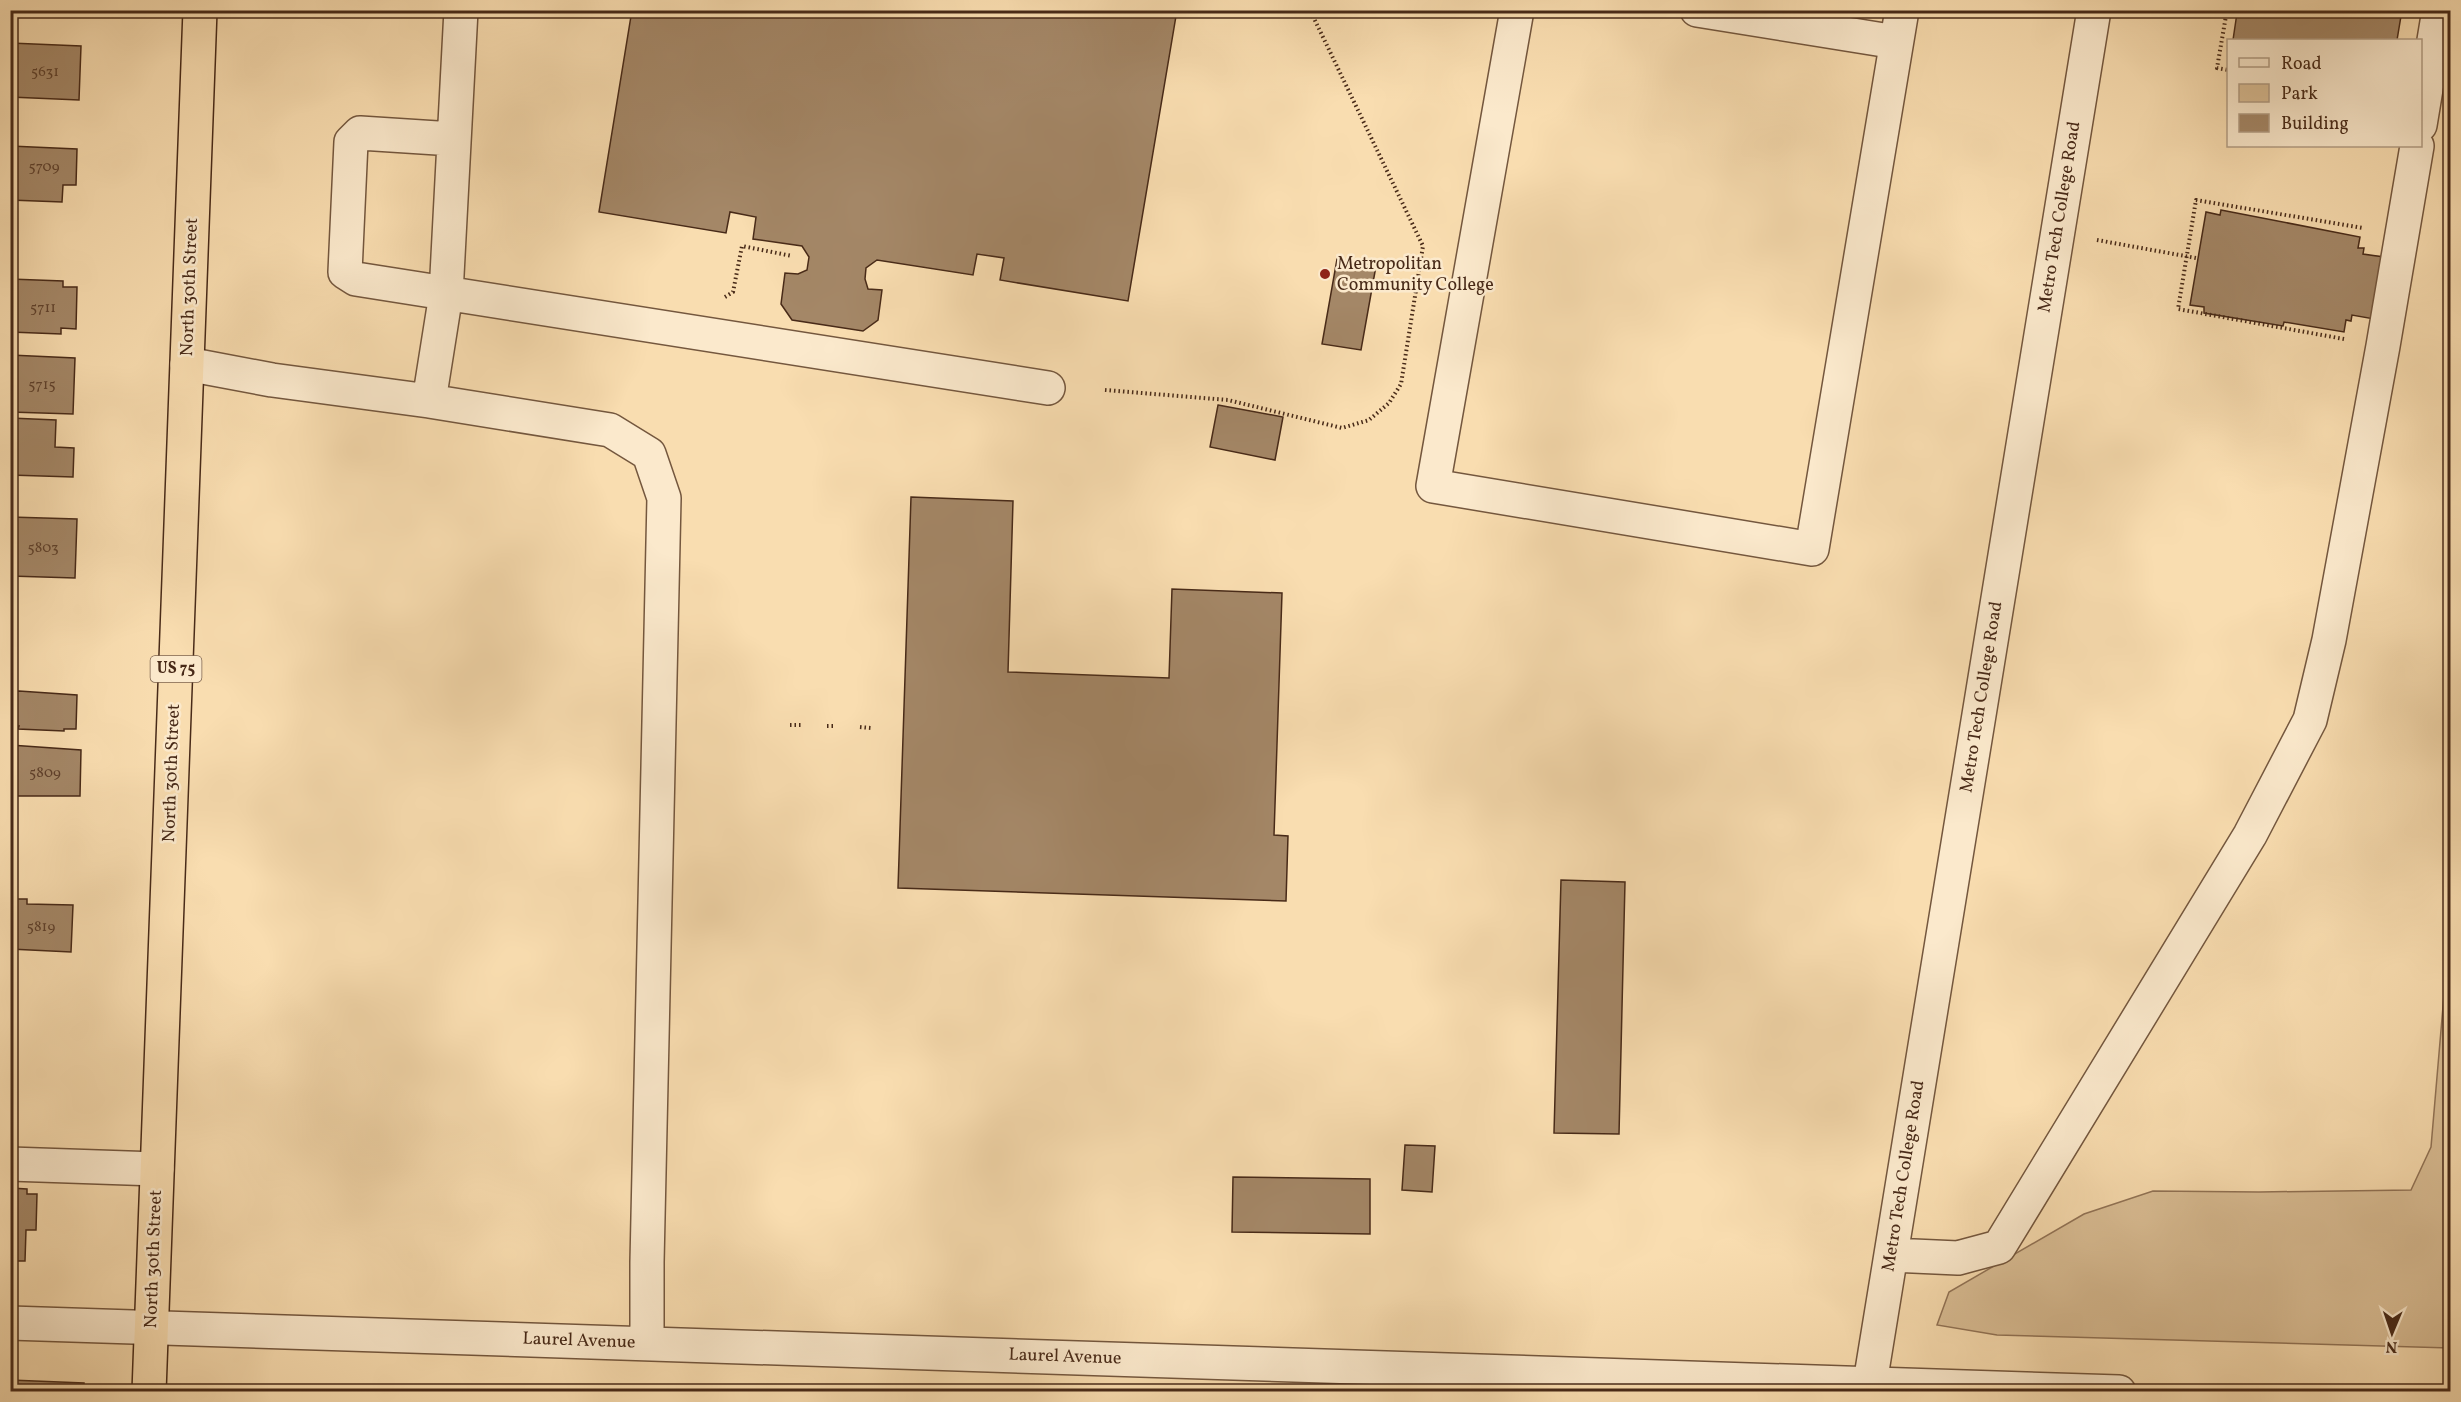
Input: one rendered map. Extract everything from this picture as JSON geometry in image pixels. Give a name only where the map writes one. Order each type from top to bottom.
[{"type":"highway","name":"North 30th Street","points":[[149,1392],[200,10]]},
{"type":"street","points":[[429,401],[446,294],[461,10]]},
{"type":"street","points":[[1517,10],[1433,486],[1812,549],[1899,26],[1697,10]]},
{"type":"street","name":"Metro Tech College Road","points":[[1871,1387],[2094,10]]},
{"type":"street","points":[[2422,118],[2439,10]]},
{"type":"street","points":[[453,139],[360,133],[351,142],[345,272],[356,279],[446,294],[1048,388]]},
{"type":"street","points":[[1891,1255],[1958,1258],[1999,1247],[2250,835],[2310,720],[2329,640],[2417,147]]},
{"type":"street","points":[[187,364],[272,380],[429,401],[610,430],[650,454],[664,498],[647,1343]]},
{"type":"street","points":[[10,1164],[157,1169]]},
{"type":"street","name":"Laurel Avenue","points":[[10,1323],[647,1343],[1871,1387],[2119,1392]]},
{"type":"path","points":[[1105,390],[1228,400],[1342,428],[1369,420],[1389,403],[1401,384],[1423,246],[1310,10]]},
{"type":"path","points":[[2227,10],[2217,68],[2227,70]]},
{"type":"path","points":[[2383,346],[2178,309],[2186,256],[2196,200],[2402,234]]},
{"type":"path","points":[[2095,240],[2196,258]]},
{"type":"path","points":[[736,281],[742,246],[792,256]]},
{"type":"path","points":[[790,725],[801,725]]},
{"type":"path","points":[[827,726],[835,726]]},
{"type":"path","points":[[860,727],[871,728]]},
{"type":"green space","points":[[2450,987],[2450,1348],[1997,1335],[1937,1325],[1949,1292],[2084,1214],[2153,1191],[2411,1190],[2431,1147],[2444,995]]},
{"type":"building","points":[[632,10],[1177,10],[1128,301],[1000,280],[1004,258],[977,254],[973,275],[877,260],[866,268],[865,279],[868,289],[882,290],[878,320],[863,331],[792,320],[781,304],[785,273],[798,274],[807,270],[809,257],[802,246],[753,239],[756,217],[730,212],[726,233],[599,212]]},
{"type":"building","points":[[2246,10],[2402,10],[2397,39],[2233,39],[2237,13],[2246,14]]},
{"type":"building","points":[[10,43],[81,46],[79,100],[10,97]]},
{"type":"building","points":[[10,146],[77,149],[76,185],[63,185],[62,202],[10,200]]},
{"type":"building","points":[[2221,210],[2360,237],[2358,248],[2364,248],[2363,254],[2384,257],[2374,319],[2352,315],[2351,321],[2346,320],[2344,332],[2284,322],[2283,326],[2204,313],[2204,307],[2190,305],[2206,212],[2220,215]]},
{"type":"building","points":[[1337,259],[1376,266],[1361,350],[1322,344]]},
{"type":"building","points":[[10,279],[63,281],[63,287],[77,287],[76,329],[61,328],[61,334],[10,332]]},
{"type":"building","points":[[10,355],[75,358],[73,414],[10,412]]},
{"type":"building","points":[[1218,405],[1283,417],[1275,460],[1210,447]]},
{"type":"building","points":[[10,418],[56,420],[55,447],[74,448],[73,477],[10,475]]},
{"type":"building","points":[[911,497],[1013,501],[1008,672],[1169,678],[1172,589],[1282,593],[1274,835],[1288,836],[1286,901],[898,888]]},
{"type":"building","points":[[10,517],[77,519],[75,578],[10,576]]},
{"type":"building","points":[[10,692],[77,695],[76,729],[64,729],[64,731],[18,729],[19,726],[10,726]]},
{"type":"building","points":[[10,745],[81,750],[80,796],[10,796]]},
{"type":"building","points":[[1561,880],[1625,882],[1619,1134],[1554,1133]]},
{"type":"building","points":[[10,899],[27,899],[27,904],[73,905],[71,952],[10,949]]},
{"type":"building","points":[[1405,1145],[1435,1146],[1432,1192],[1402,1190]]},
{"type":"building","points":[[1233,1177],[1370,1179],[1370,1234],[1232,1232]]},
{"type":"building","points":[[10,1188],[27,1189],[27,1194],[37,1194],[36,1230],[26,1230],[25,1261],[10,1261]]},
{"type":"building","points":[[10,1380],[84,1383],[84,1392],[10,1392]]},
{"type":"place","name":"Metropolitan Community College","points":[[1325,274]]}]
